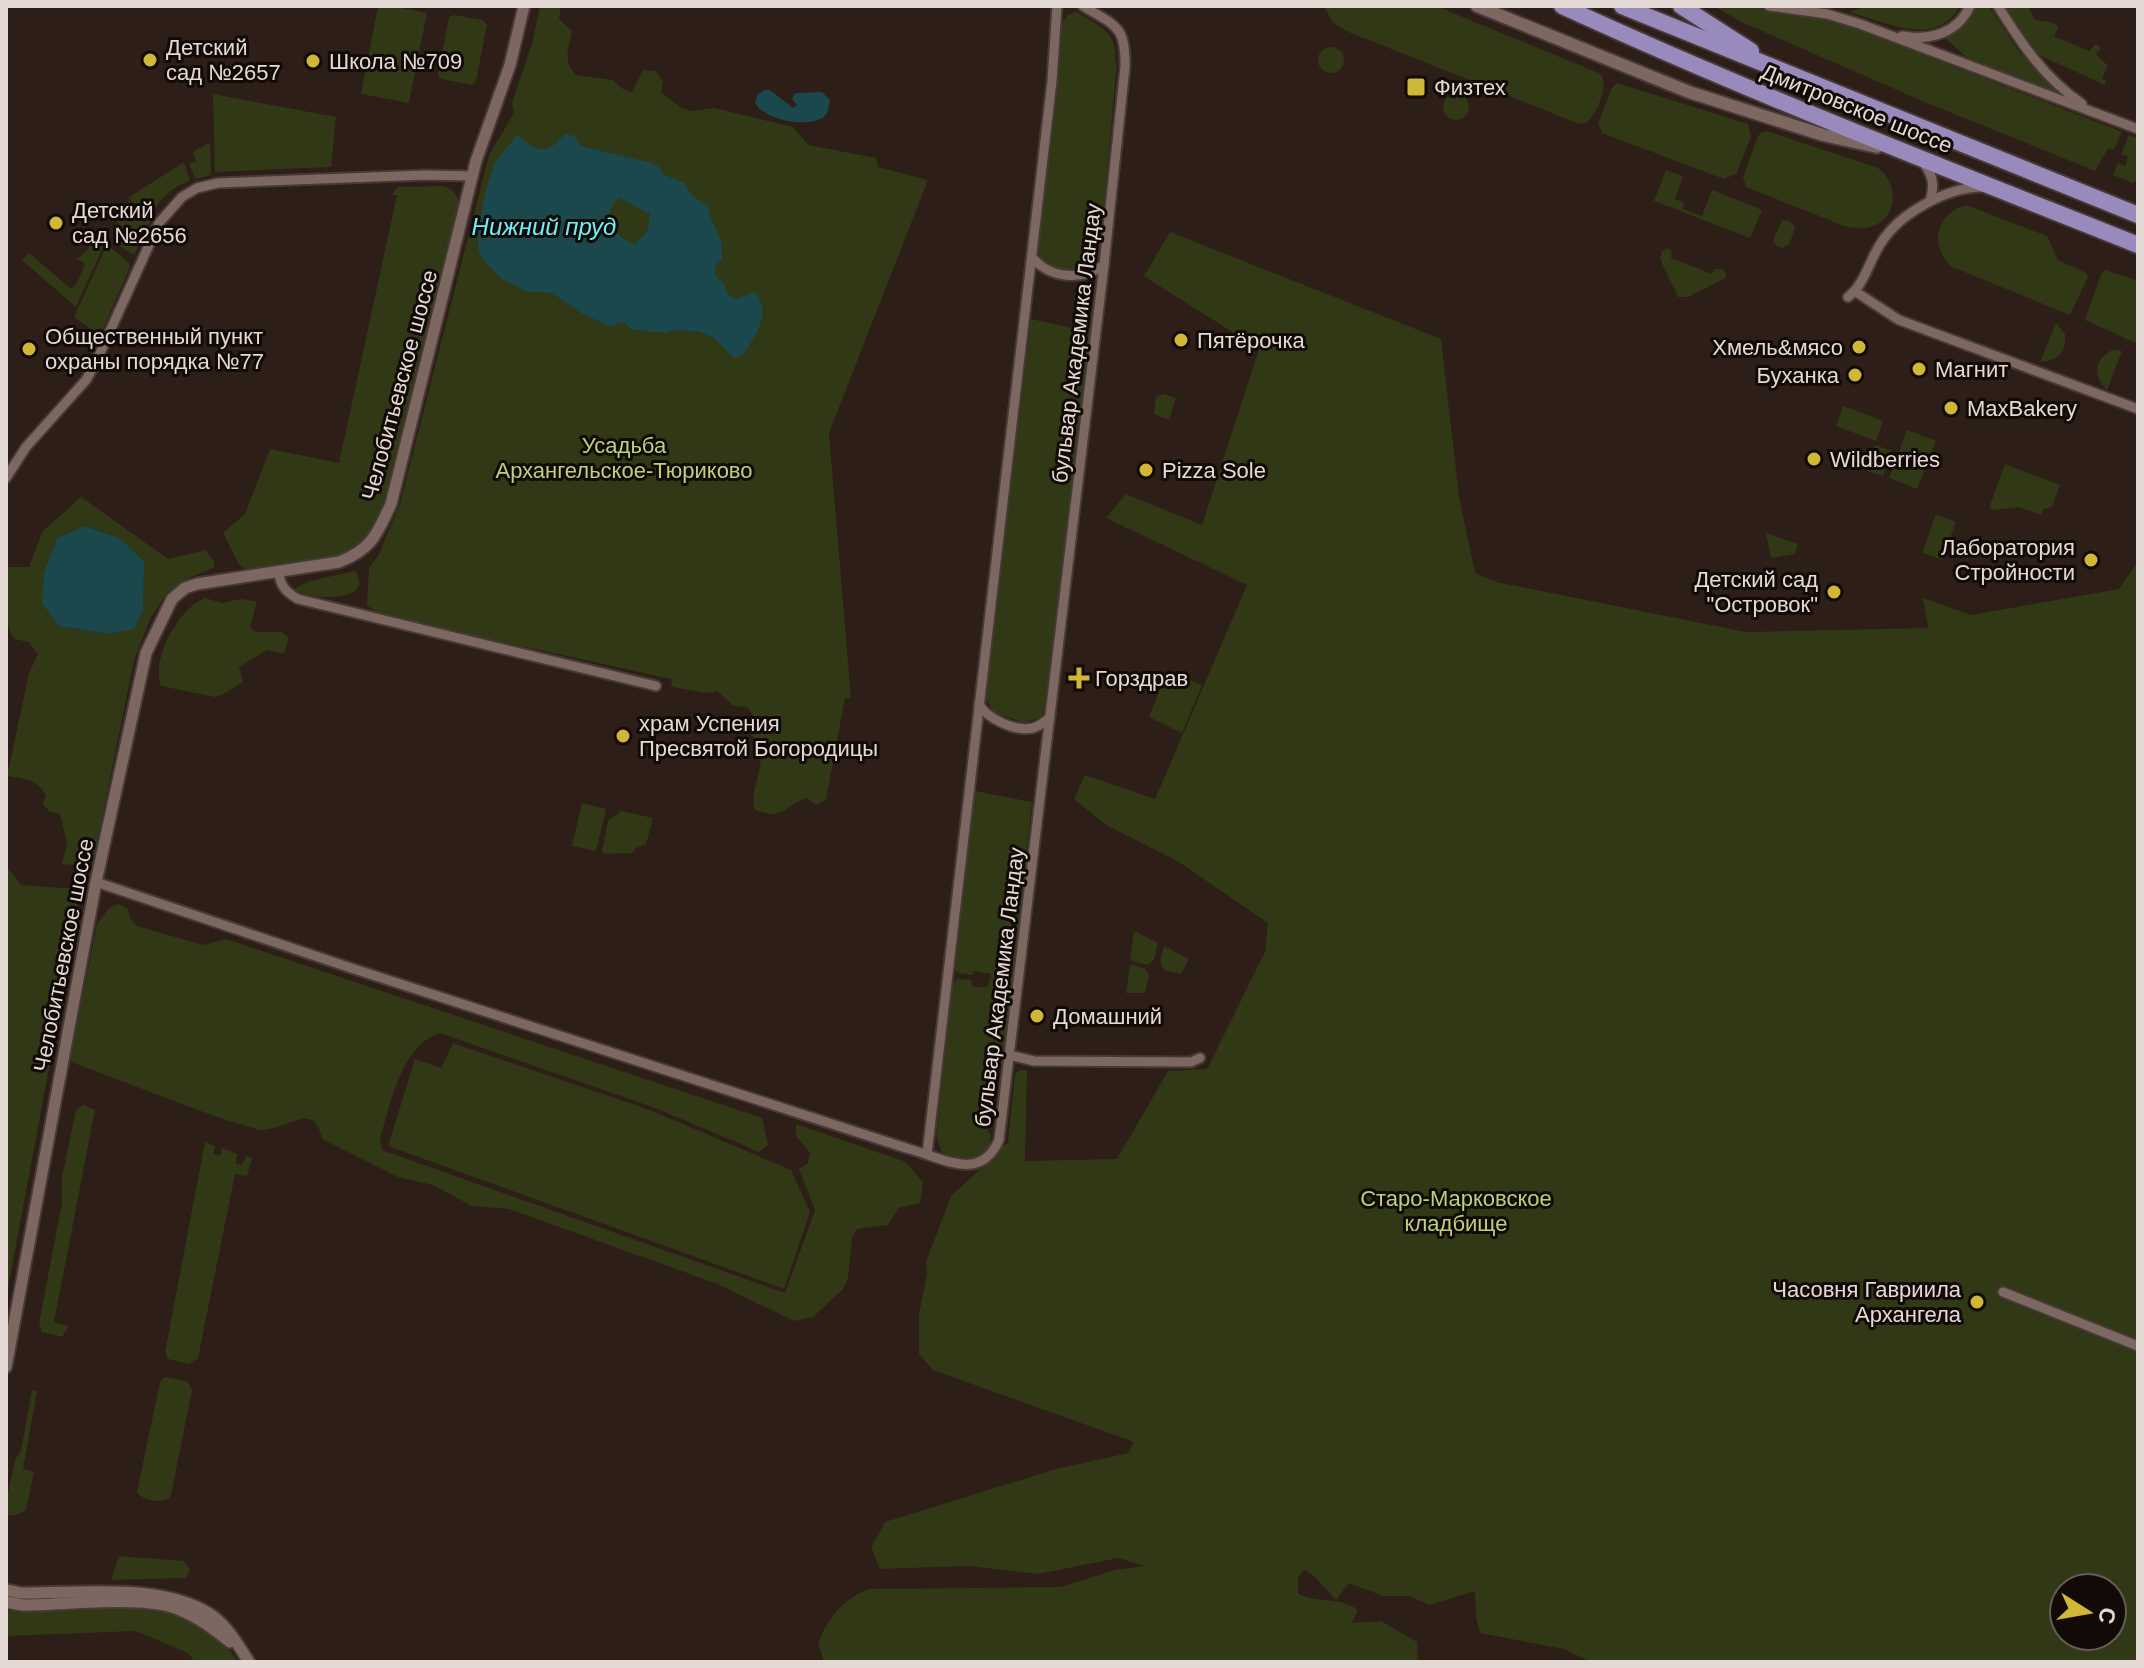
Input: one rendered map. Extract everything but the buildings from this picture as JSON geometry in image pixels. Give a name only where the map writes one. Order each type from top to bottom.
[{"type":"highway","name":"Дмитровское шоссе","points":[[1562,6],[1643,44],[2138,245]]},
{"type":"highway","name":"Дмитровское шоссе","points":[[1622,6],[2138,215]]},
{"type":"highway","points":[[1681,6],[1804,81]]},
{"type":"main road","points":[[1477,6],[1689,92],[1823,135],[1914,156]]},
{"type":"street","name":"Челобитьевское шоссе","points":[[6,1367],[96,882],[146,653],[172,599],[185,588],[316,567],[356,556],[371,543],[381,526],[391,504],[472,176],[510,65],[524,6]]},
{"type":"street","points":[[96,882],[336,964],[927,1154],[1052,81],[1057,6]]},
{"type":"street","name":"бульвар Академика Ландау","points":[[927,1154],[966,1165],[978,1164],[990,1157],[999,1140],[1124,80],[1125,40],[1117,28],[1083,6]]},
{"type":"street","points":[[1769,6],[1827,14],[2138,129]]},
{"type":"street","points":[[1882,33],[1916,38],[1939,35],[1959,22],[1970,6]]},
{"type":"street","points":[[1998,6],[2041,70],[2091,110]]},
{"type":"street","points":[[1914,156],[1933,177],[1930,201]]},
{"type":"street","points":[[6,478],[26,447],[91,371],[159,223],[182,197],[209,184],[230,182],[472,176]]},
{"type":"street","points":[[1992,187],[1965,189],[1930,201],[1892,230],[1852,295],[1899,320],[2138,409]]},
{"type":"street","points":[[1032,257],[1046,271],[1081,276],[1089,275],[1104,265]]},
{"type":"street","points":[[279,572],[280,584],[298,599],[656,686]]},
{"type":"street","points":[[979,704],[992,718],[1019,728],[1036,727],[1050,717]]},
{"type":"street","points":[[1009,1055],[1034,1061],[1191,1062],[1200,1058]]},
{"type":"street","points":[[2003,1292],[2138,1346]]},
{"type":"street","points":[[6,1592],[17,1596],[29,1593],[128,1593],[174,1599],[211,1615],[231,1633],[247,1658]]},
{"type":"street","points":[[6,1602],[22,1605],[136,1602],[170,1607],[214,1629],[247,1658]]},
{"type":"green space","points":[[378,6],[427,13],[409,103],[361,94]]},
{"type":"green space","name":"Усадьба Архангельское-Тюриково","points":[[540,6],[561,6],[559,19],[572,31],[568,59],[576,75],[613,80],[621,88],[632,92],[643,70],[656,71],[663,81],[661,92],[680,107],[691,111],[714,108],[793,127],[808,145],[876,158],[878,167],[928,180],[829,433],[851,698],[845,698],[826,800],[816,805],[807,798],[777,813],[754,809],[761,757],[748,727],[754,717],[747,707],[734,706],[717,691],[706,693],[672,687],[671,679],[385,616],[367,606],[369,567],[378,556],[400,504],[489,155],[514,113],[512,102],[532,44]]},
{"type":"green space","points":[[1324,6],[1436,6],[1601,74],[1604,86],[1601,100],[1590,119],[1579,124],[1346,31],[1333,23]]},
{"type":"green space","points":[[1713,6],[1784,11],[1853,27],[2122,132],[2114,150],[2108,148],[2095,171],[1922,101],[1746,24]]},
{"type":"green space","points":[[1868,6],[1960,6],[1950,19],[1938,26],[1909,29],[1849,12]]},
{"type":"green space","points":[[1976,6],[1989,6],[2019,52],[2063,95],[1966,57],[1944,37],[1962,28]]},
{"type":"green space","points":[[2005,6],[2028,6],[2035,20],[2059,26],[2054,36],[2089,51],[2096,44],[2101,48],[2096,54],[2108,66],[2102,78],[2106,81],[2105,85],[2035,53]]},
{"type":"green space","points":[[1076,12],[1106,31],[1114,44],[1117,63],[1099,258],[1089,268],[1076,271],[1046,265],[1038,252],[1058,85],[1062,23],[1068,15]]},
{"type":"green space","points":[[454,15],[483,20],[487,25],[476,81],[472,85],[441,79],[438,75],[449,17]]},
{"type":"green space","points":[[1331,47],[1340,51],[1344,60],[1340,69],[1331,73],[1322,69],[1318,60],[1322,51]]},
{"type":"green space","points":[[1617,83],[1748,124],[1751,137],[1736,174],[1724,179],[1602,133],[1598,123]]},
{"type":"green space","points":[[213,94],[336,117],[331,167],[215,172]]},
{"type":"green space","points":[[1456,94],[1465,98],[1469,107],[1465,116],[1456,120],[1447,116],[1443,107],[1447,98]]},
{"type":"green space","points":[[1767,131],[1878,168],[1890,182],[1892,191],[1893,199],[1887,215],[1870,227],[1847,227],[1746,187],[1743,177],[1758,136]]},
{"type":"green space","points":[[2129,135],[2138,138],[2138,179],[2133,183],[2113,175],[2118,163],[2125,166],[2128,157],[2121,154]]},
{"type":"green space","points":[[210,144],[211,175],[196,179],[189,164],[196,161],[193,152]]},
{"type":"green space","points":[[184,162],[190,181],[166,195],[149,218],[128,198]]},
{"type":"green space","points":[[1666,170],[1683,176],[1675,199],[1684,203],[1683,209],[1702,216],[1712,190],[1762,210],[1750,238],[1654,201]]},
{"type":"green space","points":[[444,186],[457,196],[458,213],[384,504],[375,524],[359,547],[342,556],[301,565],[246,569],[239,565],[223,533],[245,514],[270,449],[339,463],[397,195],[392,195],[397,187]]},
{"type":"green space","points":[[129,201],[150,222],[134,255],[115,243],[120,235],[114,230]]},
{"type":"green space","points":[[1966,205],[2047,236],[2058,260],[2086,273],[2088,277],[2070,315],[1952,267],[1940,250],[1939,232],[1948,216]]},
{"type":"green space","points":[[1782,220],[1790,221],[1795,227],[1790,243],[1783,248],[1776,246],[1773,240]]},
{"type":"green space","name":"Старо-Марковское кладбище","points":[[1170,232],[1441,339],[1459,496],[1475,573],[1496,582],[1746,632],[1928,628],[1923,598],[1971,615],[2119,589],[2138,561],[2138,1662],[1591,1662],[1564,1649],[1480,1633],[1475,1591],[1429,1605],[1410,1596],[1383,1596],[1349,1583],[1336,1600],[1314,1576],[1304,1570],[1298,1578],[1298,1594],[1351,1606],[1358,1610],[1352,1623],[1381,1621],[1417,1642],[1418,1662],[824,1662],[818,1643],[827,1625],[837,1610],[868,1589],[1060,1587],[1115,1570],[1145,1566],[1118,1558],[1038,1574],[968,1566],[880,1569],[871,1548],[885,1522],[1056,1469],[1128,1453],[1134,1442],[933,1370],[919,1354],[919,1314],[927,1274],[926,1262],[951,1196],[995,1160],[999,1149],[1008,1143],[1015,1074],[1027,1070],[1025,1161],[1117,1159],[1168,1071],[1207,1069],[1265,952],[1268,923],[1179,862],[1106,825],[1074,799],[1085,775],[1155,799],[1247,585],[1106,518],[1126,494],[1202,525],[1259,349],[1144,276]]},
{"type":"green space","points":[[91,234],[105,243],[76,307],[22,260],[29,253],[71,289],[85,264],[77,259],[88,250]]},
{"type":"green space","points":[[107,245],[130,267],[100,336],[74,317]]},
{"type":"green space","points":[[1667,248],[1672,251],[1671,258],[1712,274],[1715,269],[1722,269],[1726,273],[1725,278],[1688,297],[1678,297],[1660,259],[1662,251]]},
{"type":"green space","points":[[2106,270],[2138,281],[2138,344],[2085,320],[2101,274]]},
{"type":"green space","points":[[1031,319],[1077,329],[1080,326],[1092,328],[1044,710],[1041,717],[1025,723],[993,712],[986,698]]},
{"type":"green space","points":[[2056,323],[2065,334],[2063,351],[2052,360],[2040,362]]},
{"type":"green space","points":[[2113,350],[2122,351],[2107,390],[2099,379],[2097,368],[2102,358]]},
{"type":"green space","points":[[1163,394],[1176,398],[1169,420],[1154,414],[1156,397]]},
{"type":"green space","points":[[1843,406],[1883,421],[1876,441],[1836,426]]},
{"type":"green space","points":[[1907,430],[1936,441],[1917,489],[1889,478]]},
{"type":"green space","points":[[1875,445],[1892,451],[1883,476],[1865,470]]},
{"type":"green space","points":[[2005,464],[2060,485],[2052,507],[2043,509],[2041,515],[2019,507],[1989,508]]},
{"type":"green space","points":[[81,497],[168,559],[205,550],[215,562],[213,568],[195,575],[167,593],[151,617],[134,660],[95,853],[92,862],[82,866],[62,864],[67,843],[60,814],[50,812],[43,804],[46,795],[42,790],[30,781],[7,776],[29,673],[38,654],[28,642],[14,639],[10,631],[6,567],[29,567],[43,531]],"holes":[[[84,526],[119,538],[134,629],[109,634],[60,626],[44,572],[57,538]]]},
{"type":"green space","points":[[1936,514],[1956,522],[1942,560],[1922,553]]},
{"type":"green space","points":[[1766,533],[1798,544],[1795,554],[1771,558]]},
{"type":"green space","points":[[355,571],[359,581],[357,589],[350,594],[314,596],[294,589],[310,581]]},
{"type":"green space","points":[[205,598],[222,603],[240,599],[257,601],[250,627],[256,632],[282,632],[289,638],[284,654],[267,650],[239,667],[243,682],[215,697],[161,686],[159,675],[169,636],[186,612]]},
{"type":"green space","points":[[1167,671],[1202,685],[1182,733],[1149,717]]},
{"type":"green space","points":[[975,791],[1032,802],[1003,1063],[995,1070],[988,1132],[991,1135],[989,1152],[978,1159],[966,1160],[942,1152],[936,1136],[953,984],[957,979],[971,980],[973,987],[988,987],[991,974],[974,971],[973,975],[955,970]]},
{"type":"green space","points":[[582,803],[606,809],[596,851],[572,846]]},
{"type":"green space","points":[[621,811],[653,818],[646,844],[632,853],[604,854],[608,821]]},
{"type":"green space","points":[[6,865],[21,885],[79,889],[74,934],[6,1299]]},
{"type":"green space","points":[[118,904],[128,909],[130,918],[137,926],[203,945],[226,939],[762,1118],[768,1145],[759,1152],[658,1109],[440,1033],[415,1050],[400,1077],[380,1138],[382,1150],[785,1293],[815,1210],[799,1169],[808,1163],[810,1153],[796,1136],[796,1124],[906,1162],[923,1182],[920,1203],[899,1208],[888,1225],[857,1229],[852,1238],[848,1279],[843,1289],[813,1317],[794,1321],[715,1283],[509,1209],[472,1206],[433,1185],[398,1177],[322,1139],[312,1120],[296,1120],[266,1130],[256,1129],[187,1106],[70,1060],[97,924],[108,909]]},
{"type":"green space","points":[[1134,931],[1158,943],[1154,960],[1147,965],[1130,960]]},
{"type":"green space","points":[[1164,946],[1189,959],[1181,974],[1164,970],[1160,961]]},
{"type":"green space","points":[[1130,964],[1146,969],[1149,976],[1145,993],[1126,993]]},
{"type":"green space","points":[[453,1043],[650,1110],[791,1170],[810,1212],[784,1289],[388,1146],[415,1059],[441,1068]]},
{"type":"green space","points":[[83,1105],[95,1110],[54,1322],[69,1326],[62,1337],[42,1332],[39,1323],[62,1203],[62,1177],[76,1110]]},
{"type":"green space","points":[[205,1142],[215,1146],[213,1154],[220,1156],[222,1148],[237,1154],[236,1164],[242,1165],[246,1156],[252,1158],[247,1176],[235,1174],[198,1358],[189,1364],[168,1359],[165,1352]]},
{"type":"green space","points":[[164,1377],[187,1381],[192,1390],[171,1495],[169,1499],[156,1501],[137,1492],[160,1382]]},
{"type":"green space","points":[[32,1390],[37,1392],[23,1469],[34,1472],[26,1510],[9,1515],[6,1526],[6,1502],[15,1460],[21,1450]]},
{"type":"green space","points":[[119,1556],[184,1561],[190,1569],[186,1578],[111,1580]]},
{"type":"green space","points":[[144,1607],[172,1613],[197,1624],[220,1640],[238,1662],[195,1662],[188,1653],[136,1631],[6,1636],[6,1611]]},
{"type":"water","points":[[770,90],[793,108],[797,105],[792,99],[795,93],[822,92],[830,100],[827,112],[813,121],[778,119],[768,115],[755,102],[758,94]]},
{"type":"water","name":"Нижний пруд","points":[[566,134],[575,136],[579,144],[585,147],[652,163],[660,168],[662,174],[683,182],[692,195],[708,207],[722,250],[722,259],[715,266],[715,275],[724,284],[728,295],[736,299],[755,292],[762,308],[760,325],[741,356],[734,358],[713,337],[699,332],[674,330],[664,333],[630,329],[625,322],[609,326],[581,313],[552,293],[525,291],[502,279],[483,260],[478,248],[478,231],[495,162],[517,135],[535,147],[545,149]],"holes":[[[619,198],[650,214],[647,232],[635,244],[621,237],[610,218],[613,204]]]},
{"type":"water","points":[[84,526],[119,538],[144,561],[143,611],[134,629],[109,634],[59,626],[42,603],[44,572],[57,538]]},
{"type":"place","name":"Детский сад №2657","points":[[150,60]]},
{"type":"place","name":"Школа №709","points":[[313,61]]},
{"type":"place","name":"Физтех","points":[[1416,87]]},
{"type":"place","name":"Детский сад №2656","points":[[56,223]]},
{"type":"place","name":"Пятёрочка","points":[[1181,340]]},
{"type":"place","name":"Хмель&мясо","points":[[1859,347]]},
{"type":"place","name":"Общественный пункт охраны порядка №77","points":[[29,349]]},
{"type":"place","name":"Магнит","points":[[1919,369]]},
{"type":"place","name":"Буханка","points":[[1855,375]]},
{"type":"place","name":"MaxBakery","points":[[1951,408]]},
{"type":"place","name":"Wildberries","points":[[1814,459]]},
{"type":"place","name":"Pizza Sole","points":[[1146,470]]},
{"type":"place","name":"Лаборатория Стройности","points":[[2091,560]]},
{"type":"place","name":"Детский сад \"Островок\"","points":[[1834,592]]},
{"type":"place","name":"Горздрав","points":[[1079,678]]},
{"type":"place","name":"храм Успения Пресвятой Богородицы","points":[[623,736]]},
{"type":"place","name":"Домашний","points":[[1037,1016]]},
{"type":"place","name":"Часовня Гавриила Архангела","points":[[1977,1302]]}]
